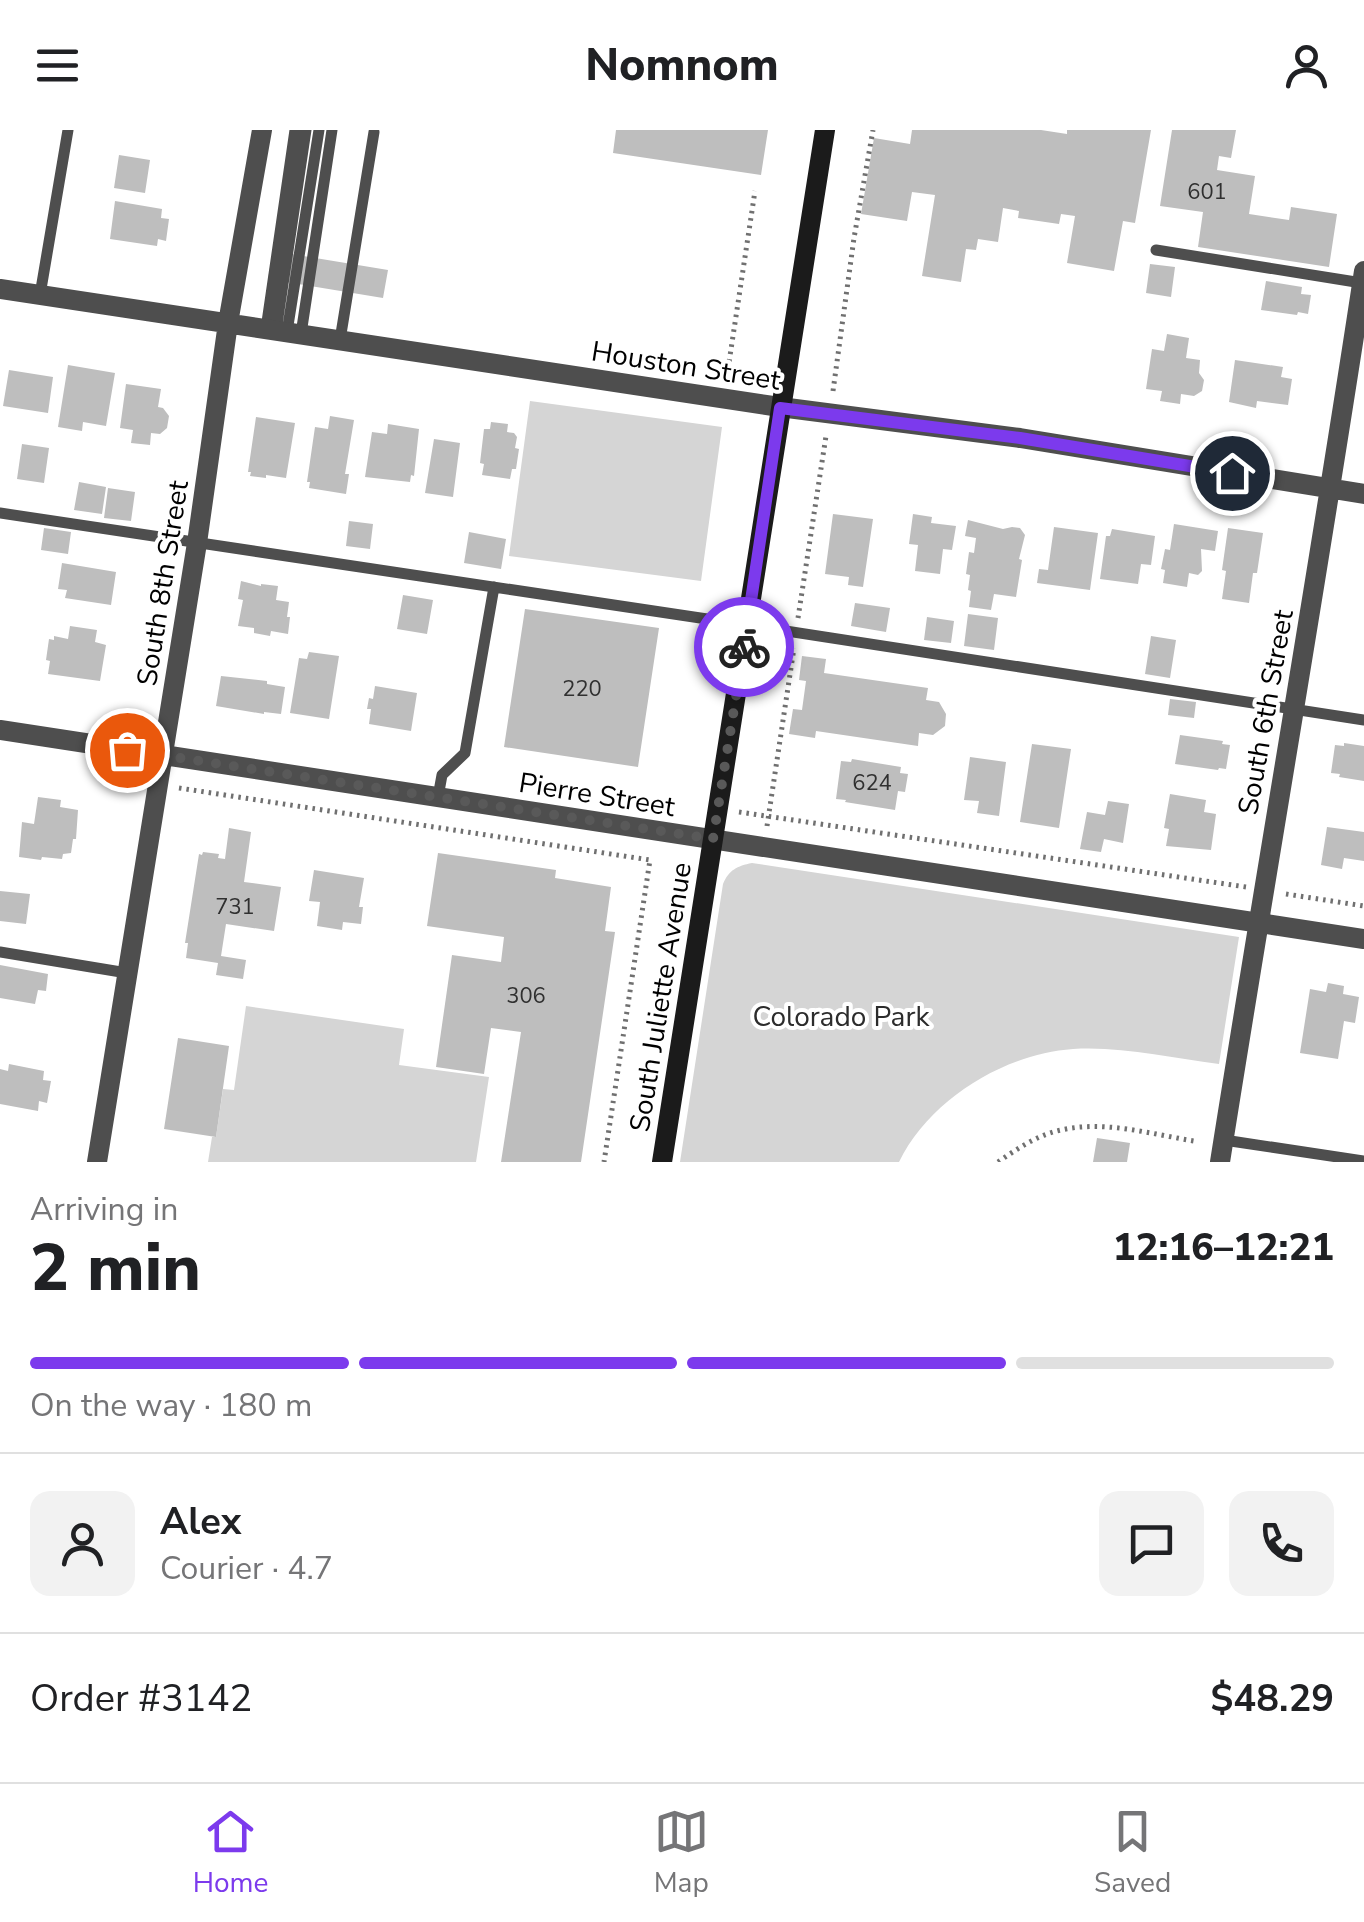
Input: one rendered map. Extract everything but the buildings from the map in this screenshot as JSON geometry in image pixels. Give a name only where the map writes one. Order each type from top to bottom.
[{"type":"street","name":"South 8th Street","points":[[97,1162],[228,323],[262,130]]},
{"type":"street","name":"South Juliette Avenue","points":[[662,1162],[825,130]]},
{"type":"street","name":"South 6th Street","points":[[1220,1162],[1363,277]]},
{"type":"street","name":"Houston Street","points":[[0,289],[780,408],[1020,438],[1364,494]]},
{"type":"street","name":"Pierre Street","points":[[0,730],[1364,939]]},
{"type":"lane","points":[[40,296],[68,130]]},
{"type":"lane","points":[[282,332],[295,130]]},
{"type":"lane","points":[[282,332],[306,130]]},
{"type":"lane","points":[[282,332],[319,130]]},
{"type":"lane","points":[[282,332],[332,130]]},
{"type":"lane","points":[[340,340],[374,132]]},
{"type":"lane","points":[[1156,250],[1363,277]]},
{"type":"lane","points":[[0,513],[1364,720]]},
{"type":"lane","points":[[438,797],[442,775],[465,753],[494,587]]},
{"type":"lane","points":[[0,952],[127,973]]},
{"type":"lane","points":[[1224,1140],[1364,1161]]},
{"type":"path","points":[[824,447],[872,130]]},
{"type":"path","points":[[728,368],[755,191]]},
{"type":"path","points":[[158,785],[650,860],[604,1162]]},
{"type":"path","points":[[740,812],[1364,906]]},
{"type":"path","points":[[998,1162],[1026,1143],[1060,1130],[1107,1127],[1194,1141]]},
{"type":"green space","points":[[530,401],[722,427],[701,581],[509,556]]},
{"type":"green space","name":"Colorado Park","points":[[752,863],[1239,937],[1219,1064],[1109,1049],[1047,1053],[996,1070],[949,1100],[913,1139],[899,1162],[680,1162],[723,884],[734,869]]},
{"type":"green space","points":[[246,1006],[404,1029],[399,1065],[489,1077],[476,1162],[208,1162],[223,1089],[234,1090]]},
{"type":"way so far","points":[[127,750],[713,839],[744,647]]},
{"type":"route","points":[[744,647],[780,408],[1020,438],[1232,473]]}]
